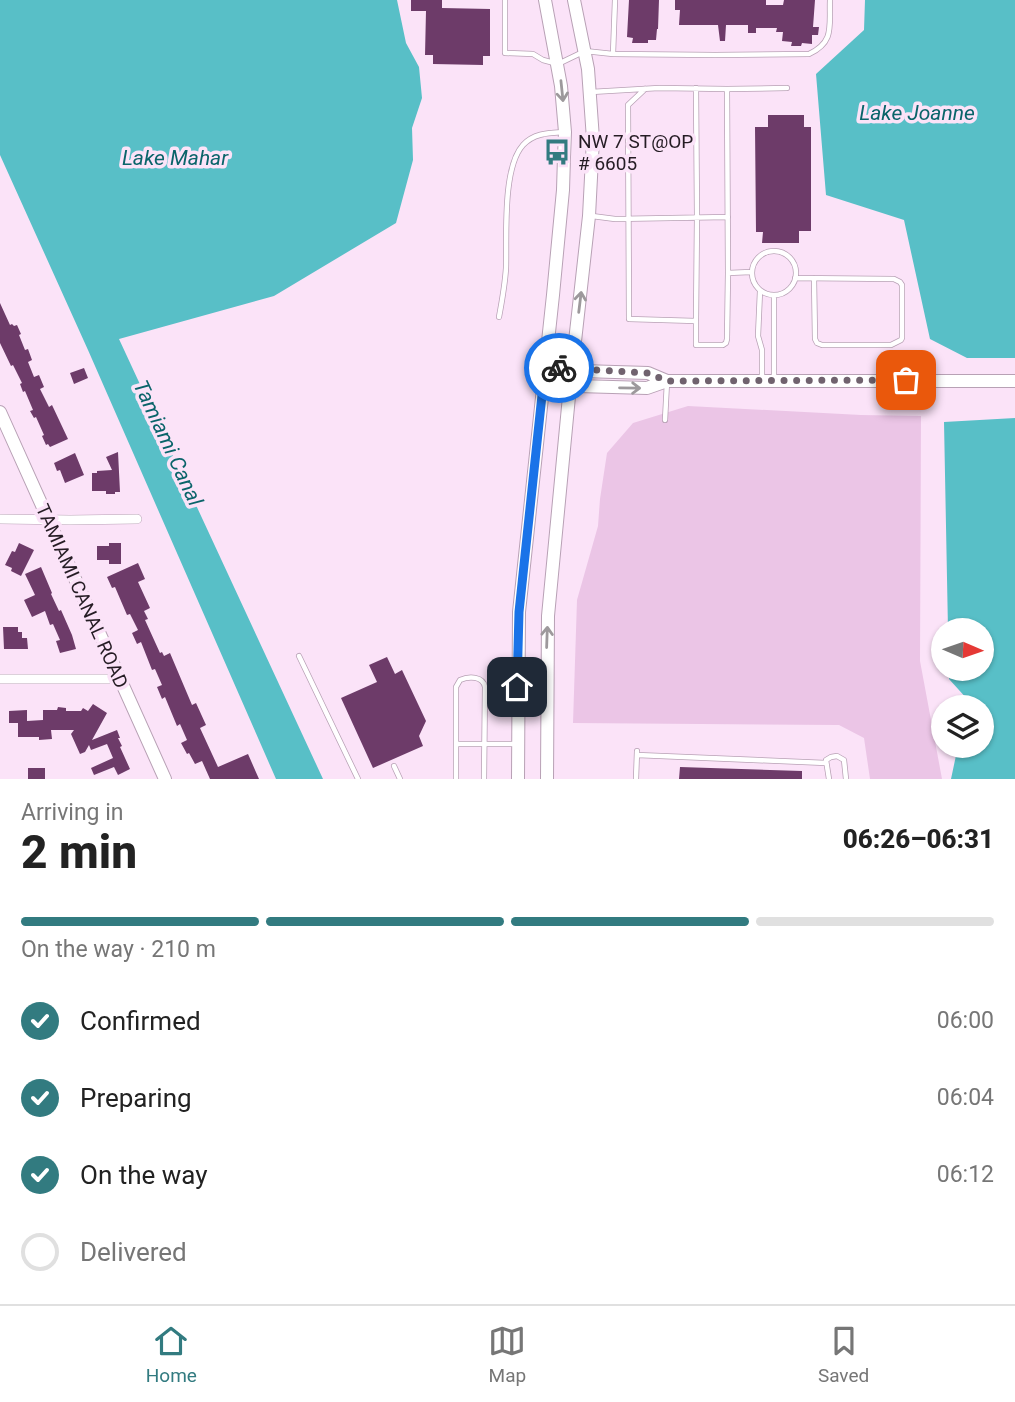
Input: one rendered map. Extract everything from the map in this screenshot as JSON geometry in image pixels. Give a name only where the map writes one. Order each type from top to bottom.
[{"type":"main road","points":[[518,779],[519,612],[563,190],[565,132],[558,64],[545,0]]},
{"type":"main road","points":[[547,779],[548,616],[589,216],[593,139],[586,51],[574,0]]},
{"type":"main road","points":[[545,367],[648,373],[667,381]]},
{"type":"main road","points":[[543,385],[647,388],[667,381],[1015,381]]},
{"type":"main road","name":"TAMIAMI CANAL ROAD","points":[[0,412],[164,779]]},
{"type":"street","points":[[0,519],[137,519]]},
{"type":"street","points":[[0,679],[120,679]]},
{"type":"lane","points":[[505,0],[505,53],[533,54],[558,64],[586,51],[613,54],[809,54],[820,48],[829,38],[831,0]]},
{"type":"lane","points":[[613,54],[615,0]]},
{"type":"lane","points":[[590,92],[659,88],[787,88]]},
{"type":"lane","points":[[696,88],[696,345],[726,344],[727,89]]},
{"type":"lane","points":[[645,89],[628,105],[629,320],[696,321]]},
{"type":"lane","points":[[499,317],[506,269],[505,231],[509,184],[517,155],[523,145],[538,135],[565,132]]},
{"type":"lane","points":[[589,216],[728,217]]},
{"type":"lane","points":[[766,252],[780,252],[794,265],[795,278],[790,289],[774,296],[760,291],[753,283],[751,272],[761,255],[766,252]]},
{"type":"lane","points":[[728,273],[751,272]]},
{"type":"lane","points":[[795,278],[814,278],[894,279],[901,282],[901,340],[891,345],[817,343],[814,278]]},
{"type":"lane","points":[[760,291],[758,336],[768,380]]},
{"type":"lane","points":[[768,380],[774,296]]},
{"type":"lane","points":[[665,420],[667,381]]},
{"type":"lane","points":[[299,656],[358,779]]},
{"type":"lane","points":[[456,779],[456,687],[460,680],[471,677],[484,682],[484,779]]},
{"type":"lane","points":[[456,744],[517,744]]},
{"type":"lane","points":[[636,779],[637,753],[826,763]]},
{"type":"lane","points":[[829,779],[826,763],[828,758],[841,757],[844,760],[846,779]]},
{"type":"lane","points":[[394,766],[400,779]]},
{"type":"shaded area","points":[[688,406],[921,416],[920,661],[931,720],[931,758],[938,758],[942,779],[870,779],[864,738],[839,725],[573,723],[577,600],[598,526],[607,453],[633,423]]},
{"type":"water","name":"Lake Mahar","points":[[0,0],[397,0],[406,43],[419,67],[422,98],[412,128],[413,160],[396,223],[274,296],[119,339],[323,779],[276,779],[0,155]]},
{"type":"water","name":"Lake Joanne","points":[[865,0],[1015,0],[1015,358],[967,358],[930,339],[904,220],[826,195],[816,74],[864,30]]},
{"type":"water","points":[[1015,418],[1015,779],[951,779],[955,758],[994,758],[994,695],[963,695],[951,681],[994,681],[994,618],[948,618],[944,422]]},
{"type":"building","points":[[411,0],[442,0],[442,8],[490,9],[490,56],[483,56],[483,65],[433,64],[433,55],[425,55],[426,11],[411,11]]},
{"type":"building","points":[[629,0],[659,0],[656,40],[632,43],[633,38],[627,37]]},
{"type":"building","points":[[675,0],[766,0],[766,5],[783,5],[784,0],[815,0],[813,27],[819,27],[818,35],[812,35],[812,44],[791,46],[792,42],[782,41],[783,32],[776,32],[777,28],[756,28],[756,33],[748,33],[748,25],[726,25],[725,41],[720,41],[718,25],[679,25],[680,10],[675,10]]},
{"type":"building","points":[[768,115],[804,115],[804,127],[811,127],[811,231],[799,231],[799,243],[762,243],[763,232],[756,232],[755,127],[768,127]]},
{"type":"building","points":[[0,303],[10,325],[17,325],[25,350],[28,349],[32,360],[28,362],[34,377],[39,375],[44,387],[40,389],[49,407],[52,405],[68,439],[50,447],[46,445],[36,417],[34,418],[30,411],[33,410],[25,391],[23,392],[22,383],[0,343]]},
{"type":"building","points":[[84,368],[88,378],[74,384],[70,373]]},
{"type":"building","points":[[118,452],[120,492],[106,494],[106,491],[92,491],[92,473],[112,470],[106,457]]},
{"type":"building","points":[[75,453],[84,475],[65,483],[54,463]]},
{"type":"building","points":[[19,543],[34,550],[21,576],[5,565]]},
{"type":"building","points":[[109,543],[121,543],[121,564],[97,560],[97,546],[109,546]]},
{"type":"building","points":[[138,563],[145,579],[138,582],[150,608],[144,611],[148,619],[145,620],[160,653],[164,656],[170,653],[192,705],[196,703],[206,725],[200,728],[218,767],[248,754],[259,779],[210,779],[202,761],[195,764],[189,753],[187,754],[181,743],[187,740],[180,724],[177,726],[165,697],[162,699],[157,687],[162,685],[155,669],[152,670],[141,642],[137,644],[132,633],[138,630],[107,577]]},
{"type":"building","points":[[41,567],[76,649],[60,653],[56,641],[60,640],[45,611],[32,617],[24,600],[35,595],[25,574]]},
{"type":"building","points":[[3,627],[18,627],[22,638],[27,638],[28,649],[4,649]]},
{"type":"building","points":[[387,657],[395,674],[402,670],[426,721],[419,736],[423,746],[373,768],[341,698],[377,682],[369,665]]},
{"type":"building","points":[[93,704],[107,713],[92,740],[117,730],[120,738],[120,747],[130,769],[118,775],[114,767],[94,775],[91,768],[113,758],[107,744],[91,750],[89,745],[85,752],[80,754],[71,734],[74,730],[51,730],[52,739],[39,740],[39,737],[18,737],[18,723],[9,723],[9,711],[27,710],[27,721],[43,720],[43,710],[57,710],[58,707],[66,708],[66,711],[81,711],[83,708],[88,711]]},
{"type":"building","points":[[680,767],[802,771],[802,779],[679,779]]},
{"type":"building","points":[[28,768],[45,768],[45,779],[28,779]]},
{"type":"way so far","points":[[559,368],[648,373],[667,381],[906,380]]},
{"type":"place","name":"NW 7 ST@OP # 6605","points":[[557,152]]},
{"type":"route","points":[[517,687],[519,612],[545,367],[559,368]]},
{"type":"water label","name":"Tamiami Canal","points":[[168,443]]}]
